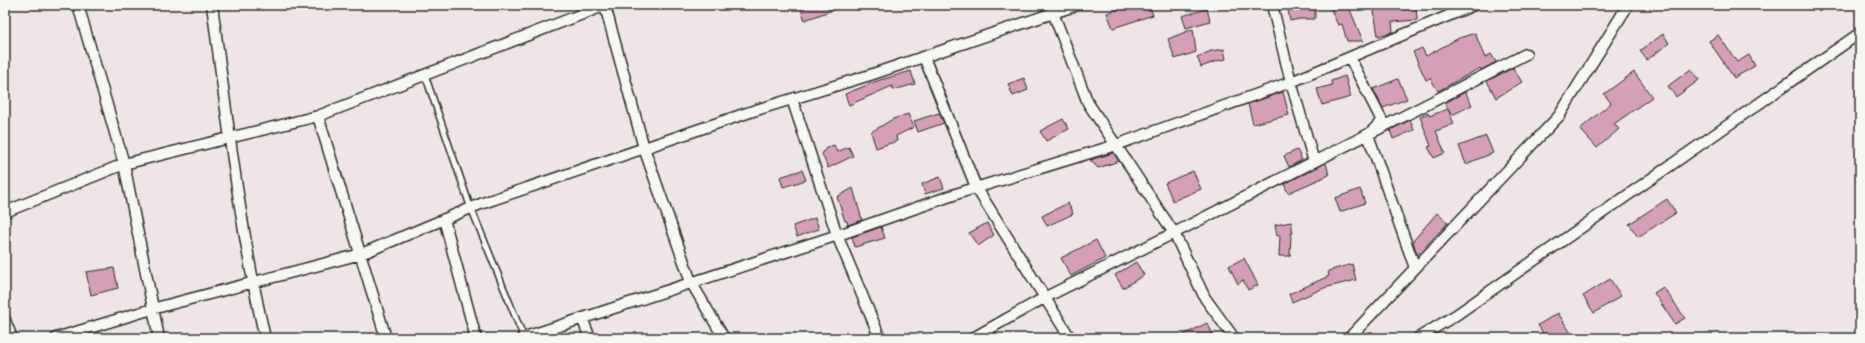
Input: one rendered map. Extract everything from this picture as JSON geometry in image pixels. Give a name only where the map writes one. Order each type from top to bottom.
[{"type":"street","points":[[78,5],[124,164],[159,338]]},
{"type":"street","points":[[212,5],[252,283],[265,338]]},
{"type":"street","points":[[5,212],[124,164],[318,116],[606,5],[644,148],[691,282],[724,338]]},
{"type":"street","points":[[56,338],[152,309],[361,254],[471,208],[644,148],[924,57],[1051,9],[1077,5]]},
{"type":"street","points":[[1272,5],[1291,82],[1314,162]]},
{"type":"street","points":[[524,338],[837,235],[976,187],[1116,145],[1291,82],[1474,5]]},
{"type":"street","points":[[1349,338],[1559,116],[1628,5]]},
{"type":"street","points":[[1051,9],[1088,103],[1174,233],[1205,298],[1234,338]]},
{"type":"street","points":[[1418,338],[1456,315],[1860,32]]},
{"type":"street","points":[[973,338],[1044,298],[1526,54]]},
{"type":"street","points":[[924,57],[976,187],[1070,338]]},
{"type":"street","points":[[1350,58],[1382,120],[1368,135]]},
{"type":"street","points":[[792,99],[837,235],[880,338]]},
{"type":"street","points":[[318,116],[386,338]]},
{"type":"street","points":[[1368,135],[1415,268]]},
{"type":"street","points":[[444,219],[476,338]]},
{"type":"street","points":[[582,318],[590,338]]},
{"type":"street","points":[[5,320],[12,338]]},
{"type":"lane","points":[[425,75],[471,208],[524,338]]},
{"type":"building","points":[[799,5],[844,5],[844,6],[805,20]]},
{"type":"building","points":[[1131,5],[1149,5],[1153,15],[1113,28],[1107,13]]},
{"type":"building","points":[[1287,5],[1315,5],[1315,19],[1299,19],[1290,21]]},
{"type":"building","points":[[1329,5],[1348,5],[1363,41],[1347,41],[1342,24],[1338,25]]},
{"type":"building","points":[[1373,5],[1416,5],[1417,20],[1392,22],[1393,32],[1378,36]]},
{"type":"building","points":[[1207,9],[1210,21],[1186,28],[1182,16]]},
{"type":"building","points":[[1193,29],[1196,52],[1175,59],[1168,39]]},
{"type":"building","points":[[1475,33],[1485,58],[1491,54],[1496,62],[1481,70],[1480,68],[1438,91],[1430,78],[1426,80],[1413,52],[1422,48],[1426,56],[1459,38]]},
{"type":"building","points":[[1663,34],[1669,43],[1647,60],[1640,51]]},
{"type":"building","points":[[1718,35],[1737,62],[1749,55],[1755,66],[1734,78],[1709,41]]},
{"type":"building","points":[[1224,49],[1226,59],[1201,67],[1197,57],[1211,51]]},
{"type":"building","points":[[1513,68],[1522,82],[1496,98],[1487,81]]},
{"type":"building","points":[[1691,69],[1699,80],[1676,97],[1668,86]]},
{"type":"building","points":[[911,71],[915,84],[893,90],[892,86],[849,105],[845,94],[877,81]]},
{"type":"building","points":[[1634,72],[1652,97],[1614,124],[1619,129],[1597,148],[1580,129],[1611,103],[1604,94]]},
{"type":"building","points":[[1345,76],[1351,97],[1322,105],[1317,89],[1332,85],[1331,81]]},
{"type":"building","points":[[1024,78],[1028,90],[1013,96],[1008,84]]},
{"type":"building","points":[[1398,79],[1407,99],[1383,108],[1373,89]]},
{"type":"building","points":[[1283,92],[1289,115],[1253,124],[1248,104]]},
{"type":"building","points":[[1465,92],[1472,105],[1452,115],[1445,103]]},
{"type":"building","points":[[1448,109],[1454,124],[1436,131],[1445,153],[1434,158],[1428,147],[1431,146],[1420,117],[1428,113],[1429,116]]},
{"type":"building","points":[[939,113],[944,123],[918,132],[914,121]]},
{"type":"building","points":[[908,114],[914,127],[896,136],[897,141],[876,148],[871,132],[893,119]]},
{"type":"building","points":[[1063,119],[1069,129],[1046,141],[1040,131]]},
{"type":"building","points":[[1410,120],[1414,130],[1393,139],[1390,130]]},
{"type":"building","points":[[1486,136],[1493,153],[1466,164],[1459,146]]},
{"type":"building","points":[[834,145],[837,152],[849,147],[853,156],[828,168],[822,154],[826,148]]},
{"type":"building","points":[[1297,150],[1302,160],[1289,167],[1284,156]]},
{"type":"building","points":[[1113,153],[1119,161],[1098,168],[1090,160]]},
{"type":"building","points":[[1326,163],[1329,175],[1288,193],[1284,184]]},
{"type":"building","points":[[802,170],[806,180],[783,187],[780,177]]},
{"type":"building","points":[[1193,171],[1201,189],[1173,201],[1165,183]]},
{"type":"building","points":[[940,177],[944,188],[925,194],[922,184]]},
{"type":"building","points":[[853,188],[862,220],[848,225],[847,221],[845,221],[837,197]]},
{"type":"building","points":[[1360,189],[1365,203],[1340,212],[1335,198]]},
{"type":"building","points":[[1667,199],[1676,213],[1638,237],[1629,224]]},
{"type":"building","points":[[1068,203],[1073,214],[1047,226],[1042,216]]},
{"type":"building","points":[[1437,213],[1448,223],[1417,255],[1413,241]]},
{"type":"building","points":[[815,218],[819,229],[797,237],[793,226]]},
{"type":"building","points":[[1291,222],[1293,233],[1291,233],[1290,256],[1279,256],[1280,235],[1277,236],[1275,225]]},
{"type":"building","points":[[987,223],[994,235],[978,246],[969,233]]},
{"type":"building","points":[[881,227],[885,238],[855,247],[852,237]]},
{"type":"building","points":[[1096,240],[1105,258],[1071,276],[1061,258]]},
{"type":"building","points":[[1244,258],[1258,285],[1248,290],[1243,280],[1238,284],[1229,266]]},
{"type":"building","points":[[1136,262],[1144,275],[1123,288],[1115,275]]},
{"type":"building","points":[[1352,264],[1356,280],[1324,288],[1292,302],[1289,294],[1329,276],[1328,271]]},
{"type":"building","points":[[114,268],[118,288],[91,295],[86,272]]},
{"type":"building","points":[[1610,279],[1621,296],[1594,313],[1583,296]]},
{"type":"building","points":[[1663,287],[1685,318],[1675,324],[1654,293]]},
{"type":"building","points":[[1558,313],[1574,338],[1546,338],[1538,325]]},
{"type":"building","points":[[1207,323],[1215,338],[1177,338]]}]
